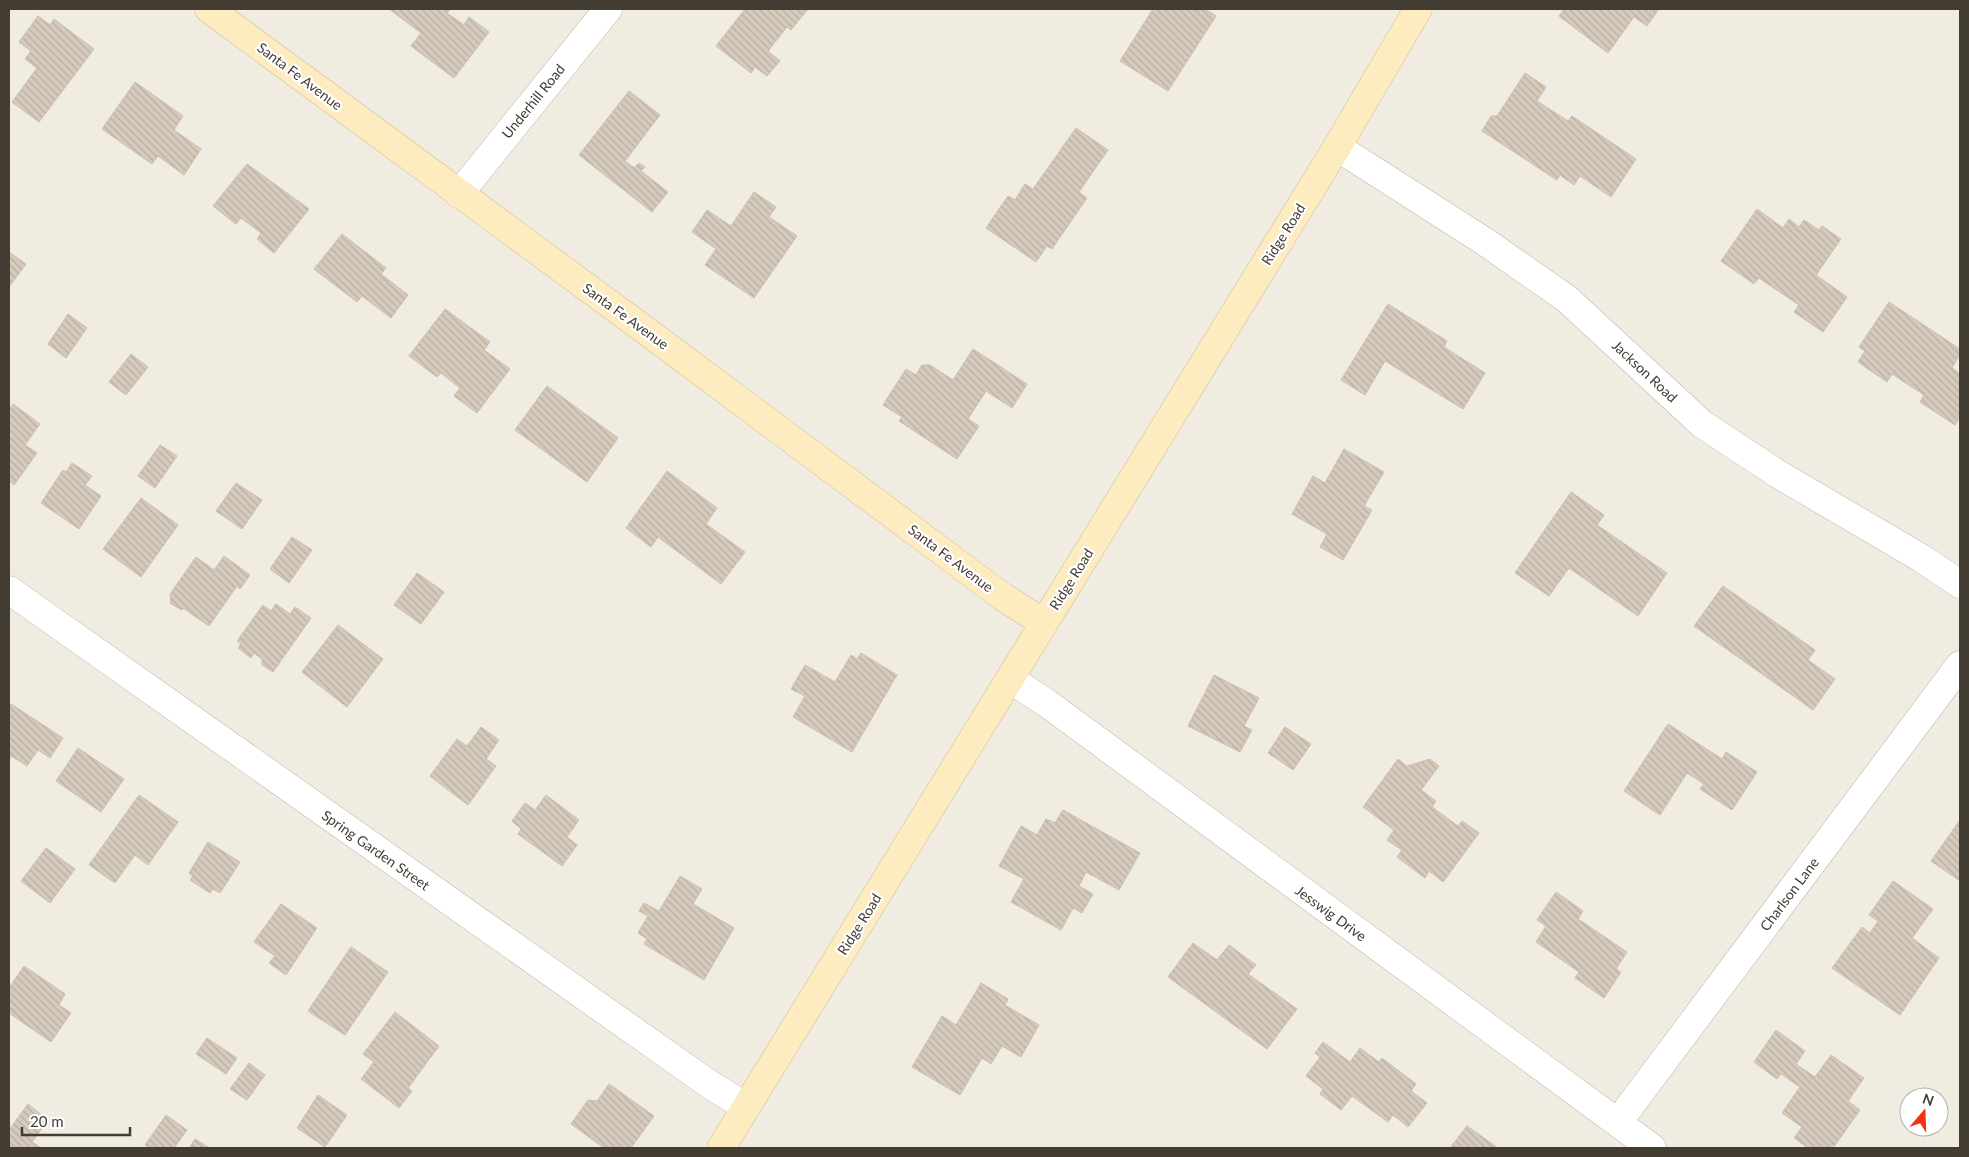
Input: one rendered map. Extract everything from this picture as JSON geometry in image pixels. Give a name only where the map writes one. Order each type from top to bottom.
[{"type":"main road","name":"Santa Fe Avenue","points":[[209,9],[645,330],[1003,597],[1044,623]]},
{"type":"main road","name":"Ridge Road","points":[[722,1148],[1338,147],[1418,9]]},
{"type":"street","name":"Underhill Road","points":[[459,194],[608,9]]},
{"type":"street","name":"Jackson Road","points":[[1338,147],[1487,243],[1567,299],[1702,424],[1778,474],[1922,558],[1960,584]]},
{"type":"street","name":"Spring Garden Street","points":[[9,590],[709,1084],[746,1107]]},
{"type":"street","name":"Charlson Lane","points":[[1618,1122],[1960,665]]},
{"type":"street","name":"Jesswig Drive","points":[[1010,679],[1048,704],[1652,1148]]},
{"type":"building","points":[[389,9],[451,9],[447,13],[464,25],[469,17],[489,32],[454,78],[411,46],[421,33]]},
{"type":"building","points":[[745,9],[808,9],[791,30],[787,27],[768,51],[780,61],[767,76],[755,67],[751,73],[716,46]]},
{"type":"building","points":[[1153,9],[1195,9],[1199,11],[1205,9],[1216,16],[1168,91],[1120,61]]},
{"type":"building","points":[[1564,9],[1659,9],[1647,26],[1634,17],[1608,53],[1559,16]]},
{"type":"building","points":[[38,16],[50,25],[54,19],[94,49],[39,122],[12,102],[37,68],[25,59],[31,51],[19,42]]},
{"type":"building","points":[[1525,73],[1546,87],[1537,101],[1568,121],[1572,116],[1636,159],[1611,197],[1580,176],[1574,185],[1560,175],[1557,180],[1482,131],[1491,116],[1497,116]]},
{"type":"building","points":[[135,82],[183,116],[174,130],[201,149],[184,175],[158,156],[152,164],[102,129]]},
{"type":"building","points":[[629,91],[660,115],[625,161],[634,168],[639,163],[645,167],[641,171],[668,192],[652,212],[579,155]]},
{"type":"building","points":[[1076,128],[1108,150],[1079,192],[1087,198],[1052,249],[1047,246],[1036,262],[986,228],[1008,196],[1015,200],[1025,184],[1033,189]]},
{"type":"building","points":[[247,164],[309,209],[274,253],[257,239],[261,233],[241,218],[236,224],[213,206]]},
{"type":"building","points":[[754,192],[776,207],[769,217],[797,236],[754,298],[705,265],[716,249],[692,232],[707,210],[731,226]]},
{"type":"building","points":[[1757,209],[1783,228],[1789,219],[1799,227],[1804,220],[1819,230],[1822,226],[1841,239],[1816,275],[1847,297],[1823,332],[1794,312],[1799,305],[1759,278],[1754,284],[1721,261]]},
{"type":"building","points":[[342,234],[386,268],[381,274],[408,295],[391,318],[362,296],[357,302],[314,269]]},
{"type":"building","points":[[9,252],[26,264],[9,287]]},
{"type":"building","points":[[1889,302],[1960,349],[1960,354],[1952,368],[1960,374],[1960,417],[1955,425],[1920,402],[1924,395],[1892,374],[1887,382],[1858,362],[1865,351],[1859,347]]},
{"type":"building","points":[[1388,304],[1447,341],[1444,347],[1485,373],[1463,409],[1385,361],[1365,395],[1341,380]]},
{"type":"building","points":[[445,309],[490,342],[484,350],[510,369],[477,413],[454,396],[460,388],[441,373],[437,377],[409,356]]},
{"type":"building","points":[[68,314],[87,328],[66,358],[48,344]]},
{"type":"building","points":[[973,349],[1027,384],[1012,408],[986,391],[968,419],[979,426],[957,459],[899,421],[902,417],[883,405],[906,369],[916,375],[922,365],[930,365],[953,380]]},
{"type":"building","points":[[131,354],[148,367],[126,395],[109,382]]},
{"type":"building","points":[[547,386],[618,438],[587,482],[515,430]]},
{"type":"building","points":[[13,404],[40,424],[25,445],[37,453],[14,485],[9,481],[9,410]]},
{"type":"building","points":[[160,445],[177,456],[155,488],[138,476]]},
{"type":"building","points":[[1344,449],[1384,472],[1364,506],[1372,510],[1343,560],[1320,547],[1327,534],[1292,514],[1313,476],[1325,483]]},
{"type":"building","points":[[72,463],[92,476],[85,485],[101,496],[79,529],[41,503],[63,470],[66,472]]},
{"type":"building","points":[[667,471],[717,508],[706,524],[745,552],[721,584],[658,537],[651,547],[626,528]]},
{"type":"building","points":[[236,483],[262,500],[242,529],[216,511]]},
{"type":"building","points":[[1571,492],[1604,515],[1597,525],[1667,573],[1638,616],[1569,568],[1549,596],[1515,573]]},
{"type":"building","points":[[141,498],[178,525],[141,577],[103,549]]},
{"type":"building","points":[[292,537],[312,550],[289,583],[270,569]]},
{"type":"building","points":[[224,556],[250,575],[240,589],[237,586],[209,626],[183,608],[182,610],[171,604],[170,594],[196,557],[214,570]]},
{"type":"building","points":[[417,573],[444,592],[421,624],[394,605]]},
{"type":"building","points":[[1723,586],[1815,650],[1808,660],[1835,679],[1813,710],[1694,626]]},
{"type":"building","points":[[276,604],[290,614],[295,607],[311,618],[273,672],[262,665],[262,659],[254,653],[251,658],[238,648],[241,644],[237,641],[263,605],[271,611]]},
{"type":"building","points":[[338,625],[383,659],[347,707],[302,672]]},
{"type":"building","points":[[861,653],[897,675],[852,752],[793,717],[805,696],[791,689],[805,665],[835,682],[851,655],[857,659]]},
{"type":"building","points":[[1214,675],[1259,698],[1244,726],[1252,730],[1240,752],[1188,726]]},
{"type":"building","points":[[11,704],[63,738],[50,758],[38,750],[27,766],[11,756],[9,760],[9,708]]},
{"type":"building","points":[[1668,724],[1722,759],[1726,752],[1757,772],[1732,810],[1700,789],[1704,784],[1687,773],[1660,815],[1624,791]]},
{"type":"building","points":[[481,727],[499,740],[486,759],[496,766],[468,805],[430,776],[457,739],[467,746]]},
{"type":"building","points":[[1285,727],[1311,744],[1293,770],[1268,753]]},
{"type":"building","points":[[78,748],[124,779],[101,812],[56,781]]},
{"type":"building","points":[[1398,759],[1407,766],[1430,759],[1439,766],[1421,790],[1436,801],[1432,807],[1458,826],[1462,821],[1479,833],[1443,882],[1429,871],[1425,878],[1397,857],[1402,850],[1387,840],[1394,830],[1363,807]]},
{"type":"building","points":[[139,795],[178,822],[148,865],[135,855],[115,883],[89,865]]},
{"type":"building","points":[[546,795],[579,820],[567,837],[577,845],[562,866],[518,834],[521,829],[512,821],[525,803],[535,810]]},
{"type":"building","points":[[1063,810],[1140,853],[1119,890],[1086,872],[1079,886],[1093,894],[1082,913],[1073,908],[1061,930],[1011,902],[1024,879],[999,866],[1021,826],[1037,835],[1046,819],[1055,823]]},
{"type":"building","points":[[1960,820],[1960,881],[1931,861]]},
{"type":"building","points":[[208,842],[240,862],[220,893],[213,889],[210,893],[190,880],[193,876],[189,873]]},
{"type":"building","points":[[46,848],[75,869],[50,903],[21,881]]},
{"type":"building","points":[[680,876],[702,889],[693,904],[734,928],[704,980],[644,944],[647,939],[638,933],[648,916],[639,911],[644,903],[659,911]]},
{"type":"building","points":[[1893,881],[1933,909],[1912,938],[1939,958],[1900,1015],[1832,968],[1862,927],[1870,933],[1878,921],[1869,915]]},
{"type":"building","points":[[1556,892],[1583,911],[1578,919],[1627,952],[1616,969],[1621,972],[1604,998],[1575,978],[1579,972],[1536,942],[1546,926],[1537,920]]},
{"type":"building","points":[[281,904],[317,928],[286,975],[269,963],[275,956],[254,942]]},
{"type":"building","points":[[1193,943],[1217,960],[1229,945],[1256,965],[1248,974],[1297,1009],[1267,1049],[1168,977]]},
{"type":"building","points":[[351,947],[388,972],[345,1035],[308,1011]]},
{"type":"building","points":[[24,966],[65,994],[59,1005],[71,1013],[51,1042],[9,1013],[9,988]]},
{"type":"building","points":[[981,983],[1008,999],[1005,1005],[1039,1025],[1021,1057],[1002,1046],[991,1064],[982,1058],[960,1095],[912,1067],[942,1016],[956,1025]]},
{"type":"building","points":[[395,1012],[439,1046],[408,1088],[412,1091],[399,1108],[361,1079],[374,1062],[363,1054]]},
{"type":"building","points":[[1776,1030],[1805,1051],[1796,1064],[1815,1077],[1831,1055],[1864,1078],[1848,1101],[1860,1110],[1833,1148],[1808,1148],[1794,1138],[1802,1127],[1782,1113],[1800,1087],[1781,1074],[1777,1079],[1754,1062]]},
{"type":"building","points":[[207,1038],[237,1058],[226,1074],[196,1054]]},
{"type":"building","points":[[1323,1042],[1350,1062],[1360,1048],[1379,1062],[1382,1058],[1416,1084],[1411,1091],[1427,1103],[1408,1127],[1393,1115],[1388,1122],[1352,1096],[1341,1110],[1320,1094],[1323,1089],[1306,1076],[1320,1057],[1315,1053]]},
{"type":"building","points":[[249,1063],[265,1075],[247,1100],[230,1089]]},
{"type":"building","points":[[609,1084],[654,1116],[631,1148],[604,1148],[571,1124],[588,1100],[597,1101]]},
{"type":"building","points":[[318,1095],[347,1115],[325,1147],[297,1128]]},
{"type":"building","points":[[28,1104],[48,1120],[32,1142],[41,1148],[9,1148],[9,1130]]},
{"type":"building","points":[[166,1115],[187,1130],[174,1148],[149,1148],[145,1145]]},
{"type":"building","points":[[1467,1126],[1498,1148],[1450,1148]]},
{"type":"building","points":[[195,1139],[210,1148],[189,1148]]}]
